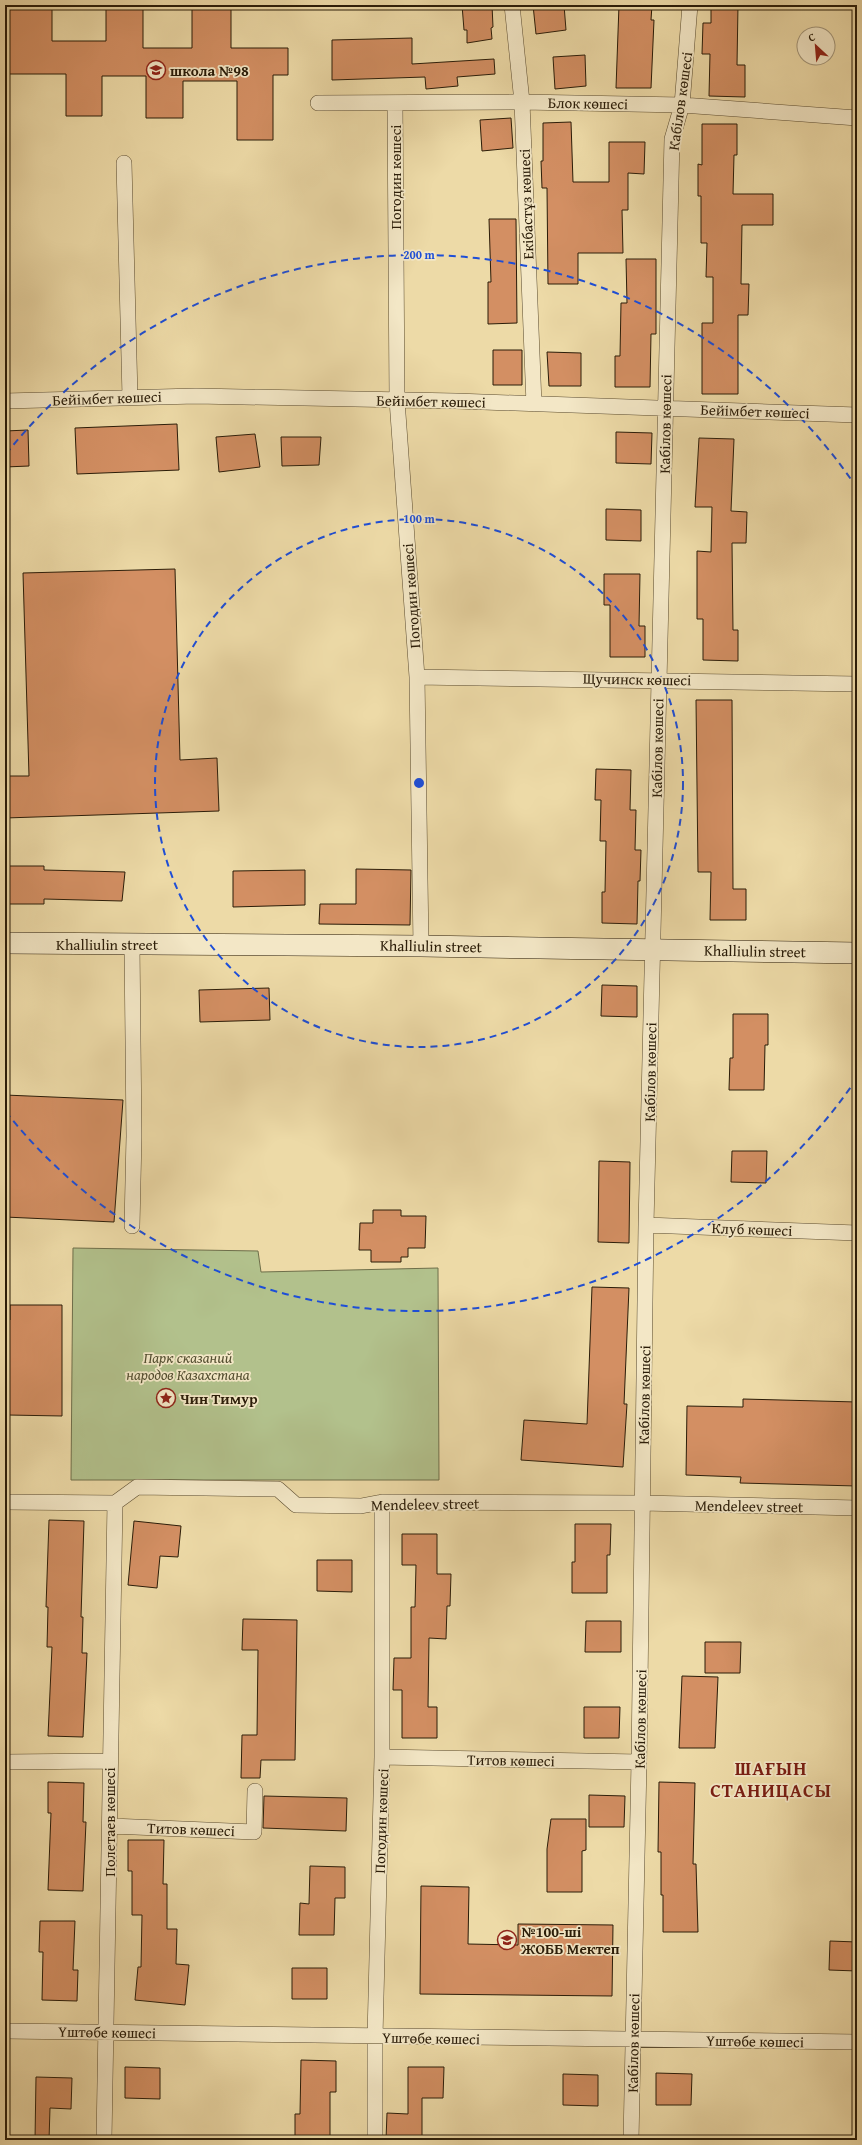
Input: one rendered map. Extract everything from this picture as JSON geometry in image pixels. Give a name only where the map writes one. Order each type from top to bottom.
[{"type":"main road","name":"Khalliulin street","points":[[5,943],[421,946],[857,953]]},
{"type":"street","name":"Екібастұз көшесі","points":[[512,5],[522,102],[534,404]]},
{"type":"street","name":"Кабілов көшесі","points":[[631,2140],[640,1762],[646,1225],[672,139],[682,105],[690,5]]},
{"type":"street","name":"Блок көшесі","points":[[318,103],[522,102],[682,105],[857,118]]},
{"type":"street","name":"Погодин көшесі","points":[[395,103],[397,400],[417,677],[421,946]]},
{"type":"street","points":[[124,163],[130,397]]},
{"type":"street","name":"Бейімбет көшесі","points":[[5,401],[196,396],[397,400],[857,415]]},
{"type":"street","name":"Щучинск көшесі","points":[[417,677],[659,679],[857,684]]},
{"type":"street","points":[[132,945],[134,1136],[132,1226]]},
{"type":"street","name":"Клуб көшесі","points":[[646,1225],[857,1233]]},
{"type":"street","name":"Mendeleev street","points":[[114,1503],[137,1487],[278,1489],[296,1505],[361,1506],[382,1502],[642,1504],[857,1508]]},
{"type":"street","points":[[5,1502],[114,1503]]},
{"type":"street","name":"Погодин көшесі","points":[[375,2140],[375,2037],[382,1757],[382,1502]]},
{"type":"street","name":"Полетаев көшесі","points":[[104,2140],[111,1826],[109,1761],[114,1503]]},
{"type":"street","name":"Титов көшесі","points":[[382,1757],[640,1762]]},
{"type":"street","points":[[5,1762],[109,1761]]},
{"type":"street","name":"Титов көшесі","points":[[111,1826],[254,1832],[255,1791]]},
{"type":"street","name":"Үштөбе көшесі","points":[[5,2031],[375,2037],[857,2042]]},
{"type":"green space","name":"Парк сказаний народов Казахстана","points":[[73,1248],[258,1251],[261,1272],[438,1268],[439,1480],[71,1480]]},
{"type":"building","points":[[7,5],[52,5],[52,41],[106,41],[106,5],[143,5],[143,48],[192,48],[192,5],[231,5],[231,48],[288,48],[288,75],[273,75],[273,140],[237,140],[237,81],[183,81],[183,118],[146,118],[146,76],[102,76],[102,116],[66,116],[66,74],[5,74]]},
{"type":"building","points":[[462,5],[492,5],[492,39],[467,43],[467,30],[464,30]]},
{"type":"building","points":[[533,5],[564,5],[566,30],[536,34]]},
{"type":"building","points":[[619,5],[652,5],[651,20],[654,20],[651,88],[616,88]]},
{"type":"building","points":[[711,5],[738,5],[737,65],[745,65],[745,97],[709,96],[710,54],[702,54],[703,23],[711,23]]},
{"type":"building","points":[[412,38],[412,64],[494,59],[495,74],[457,77],[458,86],[426,89],[425,77],[332,80],[332,40]]},
{"type":"building","points":[[585,55],[586,86],[555,89],[553,57]]},
{"type":"building","points":[[511,118],[513,148],[482,151],[480,120]]},
{"type":"building","points":[[571,122],[573,182],[609,182],[609,142],[645,142],[644,174],[628,173],[628,210],[622,210],[623,253],[578,253],[578,284],[548,284],[547,188],[542,188],[541,161],[543,161],[543,123]]},
{"type":"building","points":[[702,124],[737,124],[737,155],[734,155],[733,194],[773,194],[773,225],[742,225],[741,284],[749,284],[748,315],[738,315],[738,394],[702,394],[702,323],[713,323],[713,277],[706,277],[707,243],[701,243],[701,196],[698,196],[698,164],[702,165]]},
{"type":"building","points":[[489,219],[516,219],[517,323],[488,324],[488,282],[491,282]]},
{"type":"building","points":[[626,259],[656,259],[656,334],[651,334],[650,387],[615,387],[615,356],[620,356],[621,303],[627,303]]},
{"type":"building","points":[[493,350],[522,350],[522,385],[493,385]]},
{"type":"building","points":[[547,352],[581,353],[581,386],[549,386]]},
{"type":"building","points":[[177,424],[179,470],[77,474],[75,428]]},
{"type":"building","points":[[28,430],[29,466],[5,467],[5,431]]},
{"type":"building","points":[[616,432],[652,433],[651,464],[616,463]]},
{"type":"building","points":[[255,434],[260,467],[219,472],[216,437]]},
{"type":"building","points":[[281,437],[321,437],[319,465],[282,466]]},
{"type":"building","points":[[699,438],[734,439],[731,511],[747,512],[746,543],[732,543],[733,630],[738,630],[738,661],[703,660],[703,619],[697,619],[697,551],[711,552],[712,507],[695,507]]},
{"type":"building","points":[[606,509],[641,510],[641,541],[606,540]]},
{"type":"building","points":[[175,569],[180,760],[217,758],[219,811],[5,818],[5,776],[29,776],[23,573]]},
{"type":"building","points":[[604,574],[640,574],[639,626],[645,626],[645,657],[610,657],[610,605],[604,605]]},
{"type":"building","points":[[696,700],[732,700],[733,889],[746,889],[746,920],[710,920],[711,872],[698,872]]},
{"type":"building","points":[[596,769],[631,770],[630,810],[636,810],[635,850],[641,850],[640,881],[638,881],[637,924],[602,923],[602,892],[605,892],[606,841],[600,841],[601,800],[595,800]]},
{"type":"building","points":[[5,866],[44,866],[44,870],[125,872],[122,901],[44,899],[44,904],[5,904]]},
{"type":"building","points":[[356,869],[411,870],[410,925],[319,924],[320,904],[356,904]]},
{"type":"building","points":[[305,870],[305,905],[233,907],[233,871]]},
{"type":"building","points":[[602,985],[637,986],[637,1017],[601,1016]]},
{"type":"building","points":[[269,988],[270,1020],[200,1022],[199,990]]},
{"type":"building","points":[[733,1014],[768,1014],[768,1045],[765,1045],[764,1090],[729,1090],[730,1058],[733,1058]]},
{"type":"building","points":[[5,1095],[123,1100],[114,1222],[5,1217]]},
{"type":"building","points":[[732,1151],[767,1151],[766,1183],[731,1182]]},
{"type":"building","points":[[599,1161],[630,1162],[629,1243],[598,1242]]},
{"type":"building","points":[[373,1210],[401,1210],[401,1216],[426,1216],[425,1248],[408,1248],[408,1257],[401,1257],[401,1262],[371,1262],[371,1250],[359,1250],[360,1223],[373,1223]]},
{"type":"building","points":[[592,1287],[629,1288],[624,1404],[627,1404],[623,1467],[521,1460],[524,1420],[587,1424]]},
{"type":"building","points":[[10,1305],[62,1305],[62,1416],[8,1415],[8,1400],[5,1400],[5,1320],[10,1320]]},
{"type":"building","points":[[743,1399],[857,1402],[857,1486],[740,1483],[741,1477],[686,1475],[687,1406],[743,1407]]},
{"type":"building","points":[[49,1520],[84,1521],[81,1617],[83,1617],[82,1653],[87,1653],[83,1737],[48,1736],[52,1647],[47,1647],[48,1607],[46,1607]]},
{"type":"building","points":[[134,1521],[181,1526],[178,1557],[160,1556],[157,1588],[128,1585]]},
{"type":"building","points":[[575,1524],[611,1524],[610,1555],[607,1555],[607,1593],[572,1593],[572,1562],[575,1562]]},
{"type":"building","points":[[402,1534],[437,1534],[437,1574],[451,1574],[450,1606],[447,1606],[446,1639],[429,1638],[428,1707],[437,1707],[437,1738],[402,1738],[402,1690],[393,1690],[394,1658],[411,1658],[411,1607],[415,1607],[416,1565],[402,1565]]},
{"type":"building","points":[[317,1560],[352,1560],[352,1592],[317,1591]]},
{"type":"building","points":[[243,1619],[297,1620],[295,1760],[261,1760],[260,1778],[241,1778],[242,1735],[257,1735],[258,1650],[242,1650]]},
{"type":"building","points":[[586,1621],[621,1621],[621,1652],[585,1652]]},
{"type":"building","points":[[705,1642],[741,1642],[740,1673],[705,1673]]},
{"type":"building","points":[[682,1676],[718,1677],[715,1748],[679,1748]]},
{"type":"building","points":[[584,1707],[620,1707],[619,1738],[584,1738]]},
{"type":"building","points":[[48,1782],[84,1783],[83,1822],[86,1822],[83,1891],[48,1890],[51,1813],[48,1813]]},
{"type":"building","points":[[659,1782],[695,1783],[693,1864],[696,1864],[698,1932],[663,1932],[661,1852],[658,1852]]},
{"type":"building","points":[[589,1795],[625,1796],[624,1827],[589,1827]]},
{"type":"building","points":[[264,1796],[347,1798],[346,1831],[263,1828]]},
{"type":"building","points":[[551,1819],[586,1819],[586,1850],[582,1851],[582,1892],[547,1892],[547,1849]]},
{"type":"building","points":[[128,1840],[164,1840],[163,1884],[167,1884],[167,1929],[177,1929],[176,1964],[189,1965],[185,2005],[135,2000],[138,1967],[141,1967],[142,1915],[132,1915],[132,1871],[128,1871]]},
{"type":"building","points":[[310,1866],[345,1867],[345,1898],[335,1898],[334,1935],[299,1935],[300,1903],[309,1904]]},
{"type":"building","points":[[421,1886],[469,1887],[468,1944],[518,1945],[518,1924],[613,1925],[612,1996],[420,1994]]},
{"type":"building","points":[[40,1921],[75,1921],[73,1970],[78,1970],[77,2001],[42,2000],[43,1952],[39,1952]]},
{"type":"building","points":[[830,1941],[857,1942],[857,1971],[829,1970]]},
{"type":"building","points":[[292,1968],[327,1968],[327,1999],[292,1999]]},
{"type":"building","points":[[301,2060],[336,2061],[336,2092],[330,2092],[330,2140],[295,2140],[295,2114],[300,2114]]},
{"type":"building","points":[[125,2067],[160,2068],[160,2099],[125,2098]]},
{"type":"building","points":[[408,2067],[444,2067],[443,2098],[422,2098],[422,2140],[386,2140],[387,2113],[408,2114]]},
{"type":"building","points":[[656,2073],[692,2074],[691,2105],[656,2105]]},
{"type":"building","points":[[563,2074],[598,2075],[598,2106],[563,2105]]},
{"type":"building","points":[[36,2077],[72,2078],[71,2109],[50,2108],[49,2140],[35,2140]]},
{"type":"place","name":"школа №98","points":[[156,70]]},
{"type":"place","name":"Чин Тимур","points":[[166,1398]]},
{"type":"place","name":"№100-ші ЖОББ Мектеп","points":[[507,1940]]},
{"type":"district","name":"ШАҒЫН СТАНИЦАСЫ","points":[[771,1779]]}]
